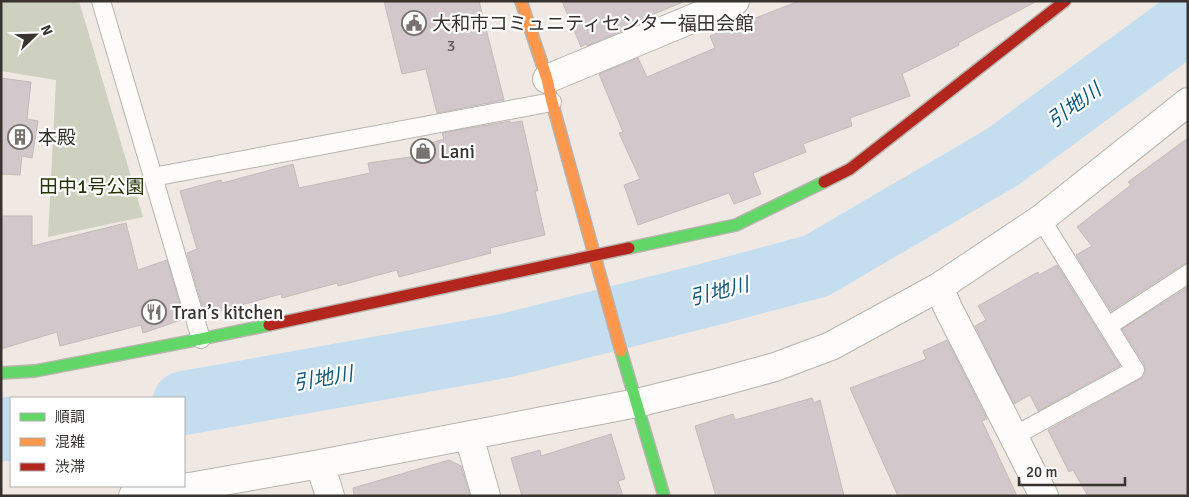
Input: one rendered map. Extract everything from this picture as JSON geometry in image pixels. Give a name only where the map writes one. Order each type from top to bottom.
[{"type":"street","points":[[521,1],[550,91],[601,280],[664,496]]},
{"type":"street","points":[[550,91],[735,1]]},
{"type":"street","points":[[1,373],[34,371],[201,339],[736,225],[850,170],[1065,1]]},
{"type":"street","points":[[132,496],[196,491],[320,464],[637,403],[775,367],[831,346],[939,287],[1041,219],[1188,102]]},
{"type":"street","points":[[939,287],[1044,496]]},
{"type":"street","points":[[469,436],[486,496]]},
{"type":"street","points":[[320,464],[330,496]]},
{"type":"lane","points":[[100,1],[201,339]]},
{"type":"lane","points":[[153,177],[550,91]]},
{"type":"lane","points":[[1014,436],[1135,370],[1041,219]]},
{"type":"lane","points":[[1108,326],[1188,274]]},
{"type":"green space","name":"田中1号公園","points":[[1,1],[79,1],[143,217],[48,237],[56,80],[1,71]]},
{"type":"building","points":[[384,1],[479,1],[504,100],[437,113],[426,69],[402,74]]},
{"type":"building","points":[[562,1],[683,2],[632,23],[626,29],[581,47]]},
{"type":"building","points":[[799,1],[1037,1],[958,43],[959,45],[902,74],[910,96],[850,118],[852,126],[803,144],[806,152],[753,173],[761,194],[734,204],[729,193],[638,225],[624,185],[640,179],[619,133],[623,132],[599,74],[638,58],[647,77],[715,48],[710,36]]},
{"type":"building","points":[[1,78],[31,82],[27,119],[38,121],[32,158],[22,156],[20,175],[1,174]]},
{"type":"building","points":[[510,121],[510,123],[522,121],[538,191],[535,191],[545,235],[490,248],[491,253],[399,277],[397,270],[338,286],[337,283],[282,298],[281,294],[216,312],[215,308],[204,312],[187,253],[197,249],[180,191],[221,180],[222,183],[293,164],[299,188],[370,173],[368,163],[417,156],[415,148],[444,139],[442,133]]},
{"type":"building","points":[[1188,138],[1188,263],[1111,311],[1076,255],[1092,246],[1077,227],[1131,185],[1128,182]]},
{"type":"building","points":[[1,216],[32,216],[32,246],[126,223],[138,270],[167,260],[184,319],[143,333],[141,325],[60,346],[57,332],[1,349]]},
{"type":"building","points":[[1057,265],[1120,366],[1038,411],[1030,395],[1014,404],[975,326],[986,320],[978,306],[1038,272],[1039,275]]},
{"type":"building","points":[[1188,287],[1188,496],[1088,496],[1073,470],[1069,472],[1048,430],[1144,376],[1146,370],[1144,364],[1122,329]]},
{"type":"building","points":[[947,340],[987,419],[982,421],[1017,496],[898,496],[850,388],[926,359],[923,351]]},
{"type":"building","points":[[812,398],[814,403],[820,400],[844,496],[716,496],[695,426],[733,414],[735,420]]},
{"type":"building","points":[[611,434],[625,479],[618,481],[623,496],[522,496],[511,458],[540,450],[541,456]]},
{"type":"building","points":[[449,460],[461,466],[470,496],[354,496],[353,488]]},
{"type":"waterway","name":"引地川","points":[[185,403],[504,346],[816,266],[1001,158],[1188,21]]},
{"type":"waterway","name":"引地川","points":[[1,429],[10,429]]},
{"type":"traffic: fast","points":[[629,248],[736,225],[824,182]]},
{"type":"traffic: fast","points":[[1,373],[35,371],[269,325]]},
{"type":"traffic: fast","points":[[621,351],[664,496]]},
{"type":"traffic: slow","points":[[521,1],[547,79],[621,351]]},
{"type":"traffic: jam","points":[[824,182],[850,169],[1065,1]]},
{"type":"traffic: jam","points":[[269,325],[629,248]]},
{"type":"place","name":"大和市コミュニティセンター福田会館","points":[[414,23]]},
{"type":"place","name":"本殿","points":[[20,137]]},
{"type":"place","name":"Lani","points":[[423,151]]},
{"type":"place","name":"Tran’s kitchen","points":[[154,312]]}]
